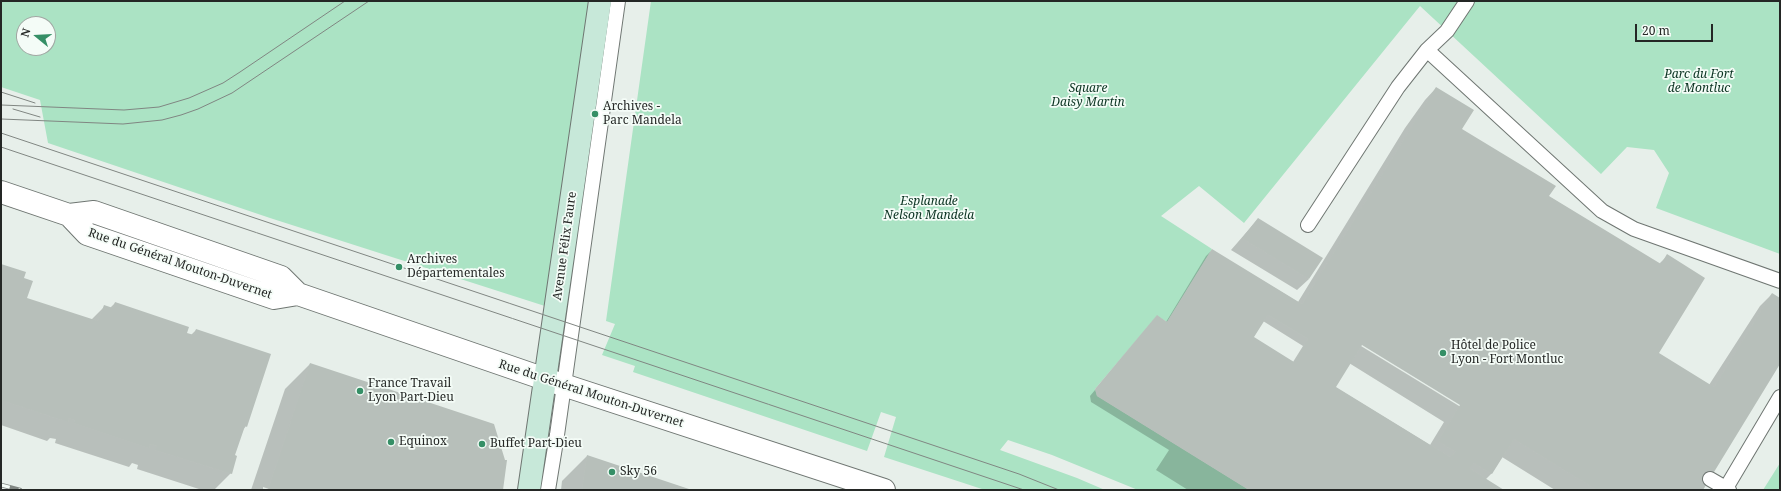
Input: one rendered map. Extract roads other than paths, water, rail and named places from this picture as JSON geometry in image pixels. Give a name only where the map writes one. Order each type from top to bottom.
[{"type":"main road","name":"Avenue Félix Faure","points":[[529,490],[554,382],[600,1]]},
{"type":"street","name":"Rue du Général Mouton-Duvernet","points":[[1,192],[69,215],[94,212],[281,277],[298,294],[554,382],[884,490]]},
{"type":"lane","name":"Avenue Félix Faure","points":[[548,490],[554,382],[618,1]]},
{"type":"lane","points":[[1308,225],[1398,87],[1427,50],[1447,31],[1467,1]]},
{"type":"lane","points":[[1427,50],[1602,211],[1634,229],[1780,281]]},
{"type":"lane","points":[[1710,478],[1728,489],[1780,397]]},
{"type":"tram line","points":[[1,105],[124,110],[159,107],[189,98],[223,83],[345,1]]},
{"type":"tram line","points":[[1,119],[123,124],[162,120],[181,115],[198,109],[232,93],[369,1]]},
{"type":"tram line","points":[[1,92],[35,103]]},
{"type":"tram line","points":[[13,109],[40,117]]},
{"type":"tram line","points":[[1,133],[1019,474],[1059,490]]},
{"type":"tram line","points":[[1,147],[1024,490]]},
{"type":"railway","points":[[1,485],[20,490]]},
{"type":"place","name":"Archives - Parc Mandela","points":[[595,114]]},
{"type":"place","name":"Archives Départementales","points":[[399,267]]},
{"type":"place","name":"Hôtel de Police Lyon - Fort Montluc","points":[[1443,353]]},
{"type":"place","name":"France Travail Lyon Part-Dieu","points":[[360,391]]},
{"type":"place","name":"Equinox","points":[[391,442]]},
{"type":"place","name":"Buffet Part-Dieu","points":[[482,444]]},
{"type":"place","name":"Sky 56","points":[[612,472]]},
{"type":"park label","name":"Parc du Fort de Montluc","points":[[1699,82]]},
{"type":"park label","name":"Square Daisy Martin","points":[[1088,96]]},
{"type":"park label","name":"Esplanade Nelson Mandela","points":[[929,209]]}]
